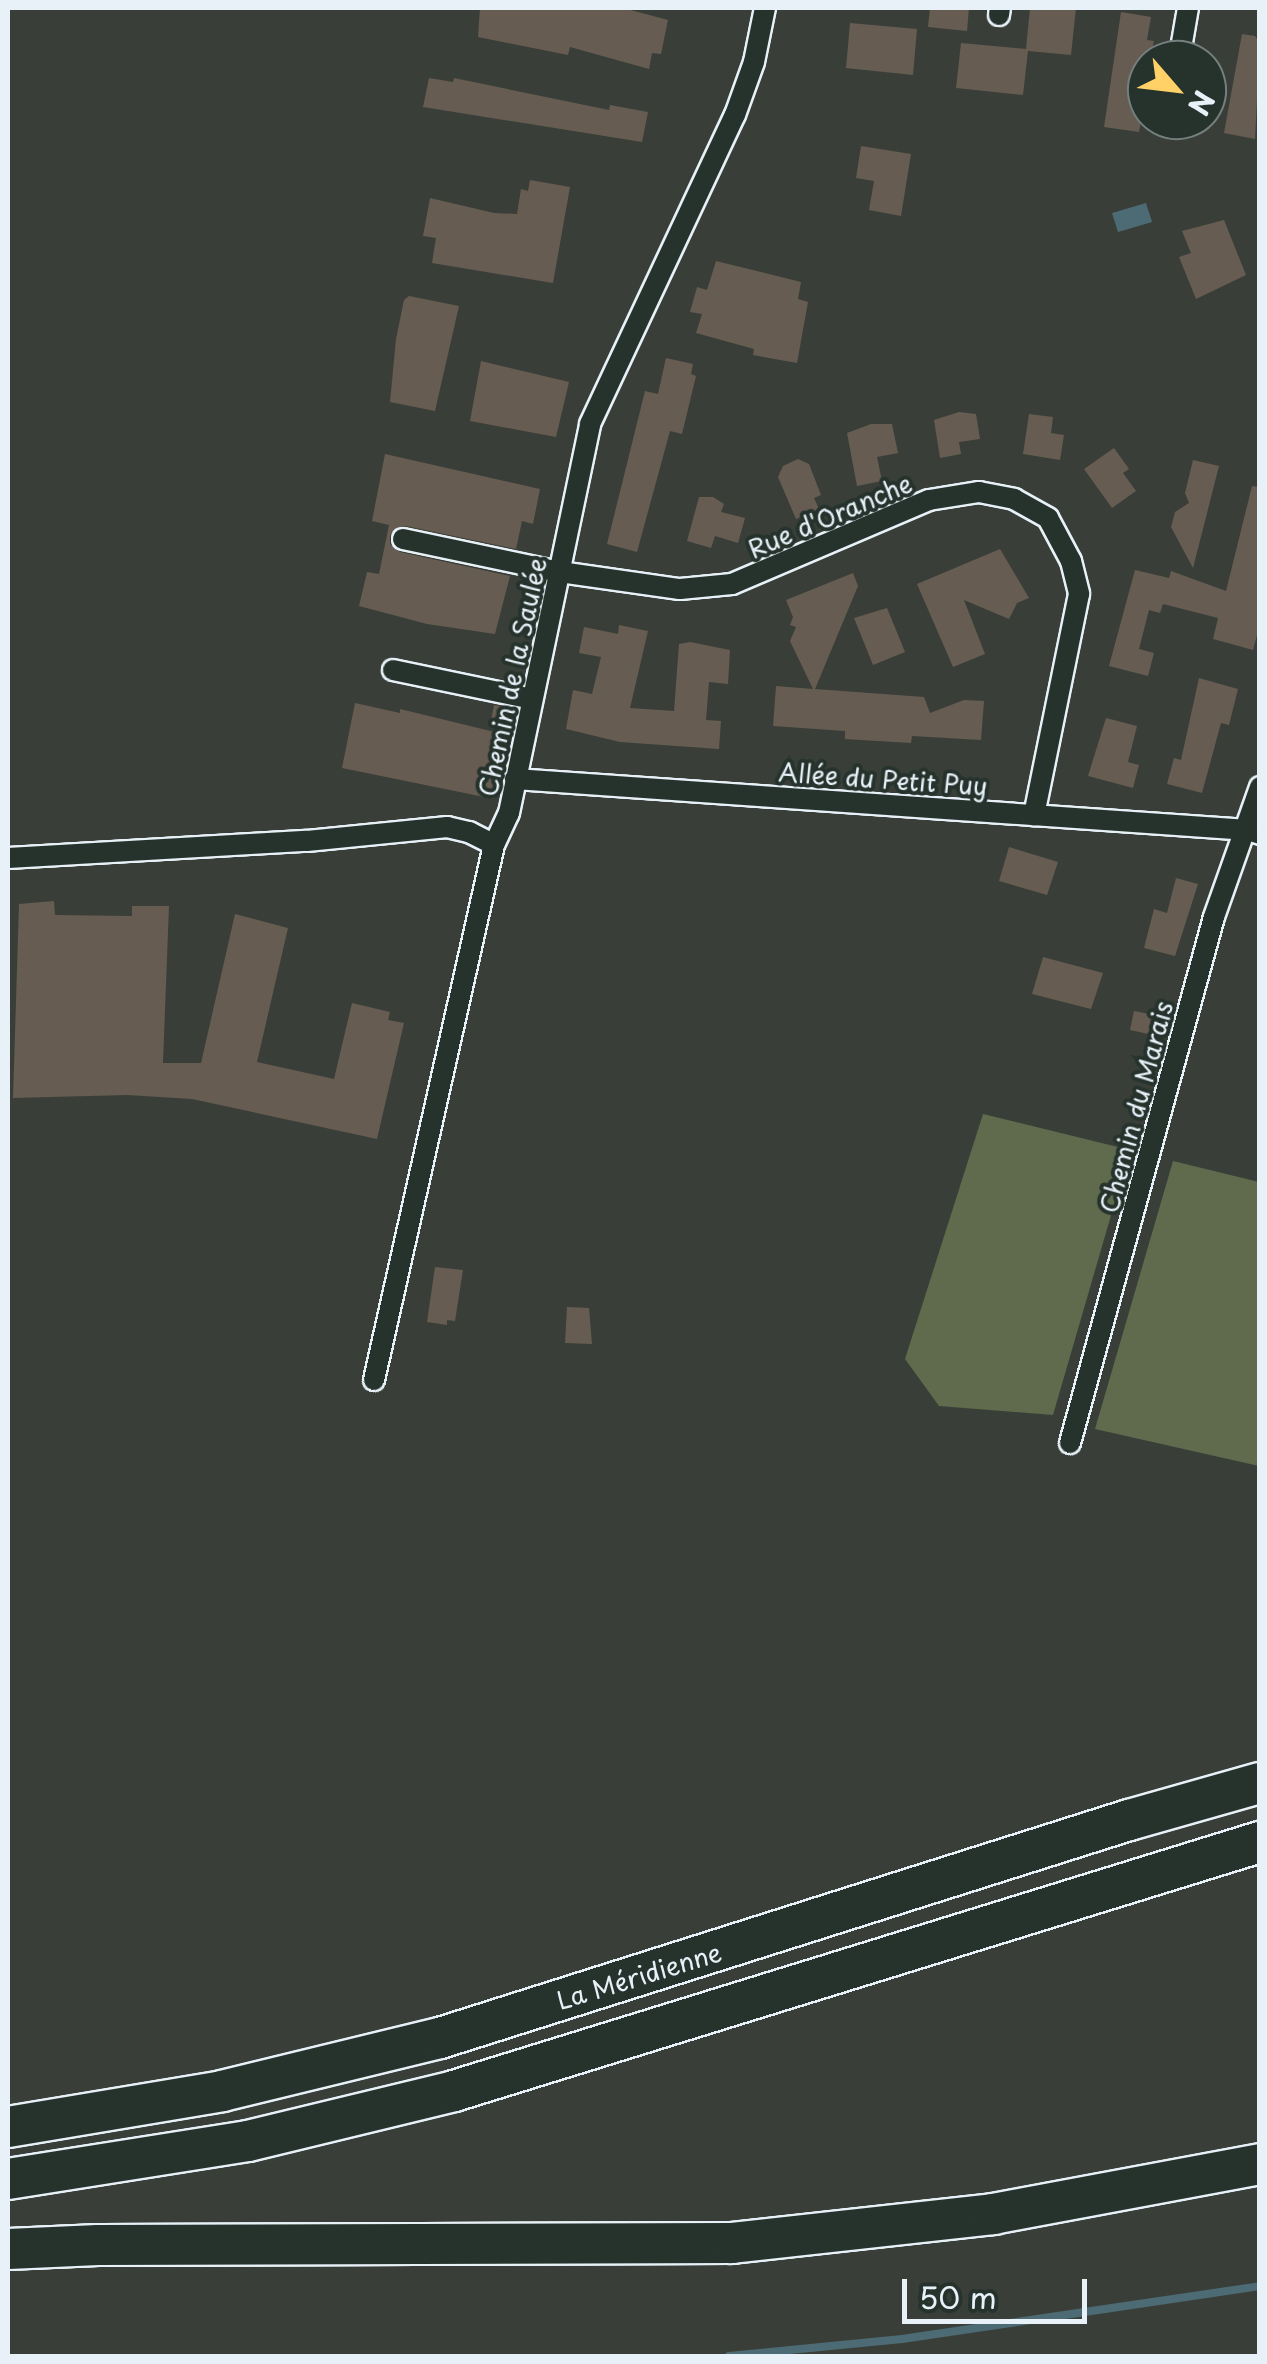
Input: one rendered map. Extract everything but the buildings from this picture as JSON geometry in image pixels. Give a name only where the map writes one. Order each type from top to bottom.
[{"type":"highway","name":"La Méridienne","points":[[8,2127],[131,2109],[366,2058],[1260,1783]]},
{"type":"highway","points":[[8,2179],[248,2141],[454,2091],[1260,1842]]},
{"type":"highway","points":[[8,2249],[98,2245],[732,2243],[992,2214],[1260,2164]]},
{"type":"street","name":"Chemin de la Saulée","points":[[374,1380],[494,846],[509,813],[590,424],[720,149],[754,62],[765,8]]},
{"type":"street","points":[[1182,40],[1188,8]]},
{"type":"street","name":"Rue d'Oranche","points":[[403,539],[560,572],[680,589],[732,584],[929,500],[979,492],[1014,499],[1048,518],[1071,561],[1079,594],[1034,815]]},
{"type":"street","points":[[393,670],[532,699]]},
{"type":"street","name":"Allée du Petit Puy","points":[[515,779],[1254,832]]},
{"type":"street","name":"Chemin du Marais","points":[[1070,1443],[1214,916],[1254,832],[1260,787]]},
{"type":"street","points":[[8,858],[307,841],[447,828],[469,832],[494,846]]},
{"type":"green space","points":[[983,1114],[1130,1150],[1053,1415],[939,1406],[905,1359]]},
{"type":"green space","points":[[1173,1161],[1259,1182],[1259,1466],[1095,1429]]},
{"type":"water","points":[[1146,203],[1152,222],[1118,232],[1112,213]]},
{"type":"waterway","points":[[729,2356],[902,2339],[1260,2286]]}]
